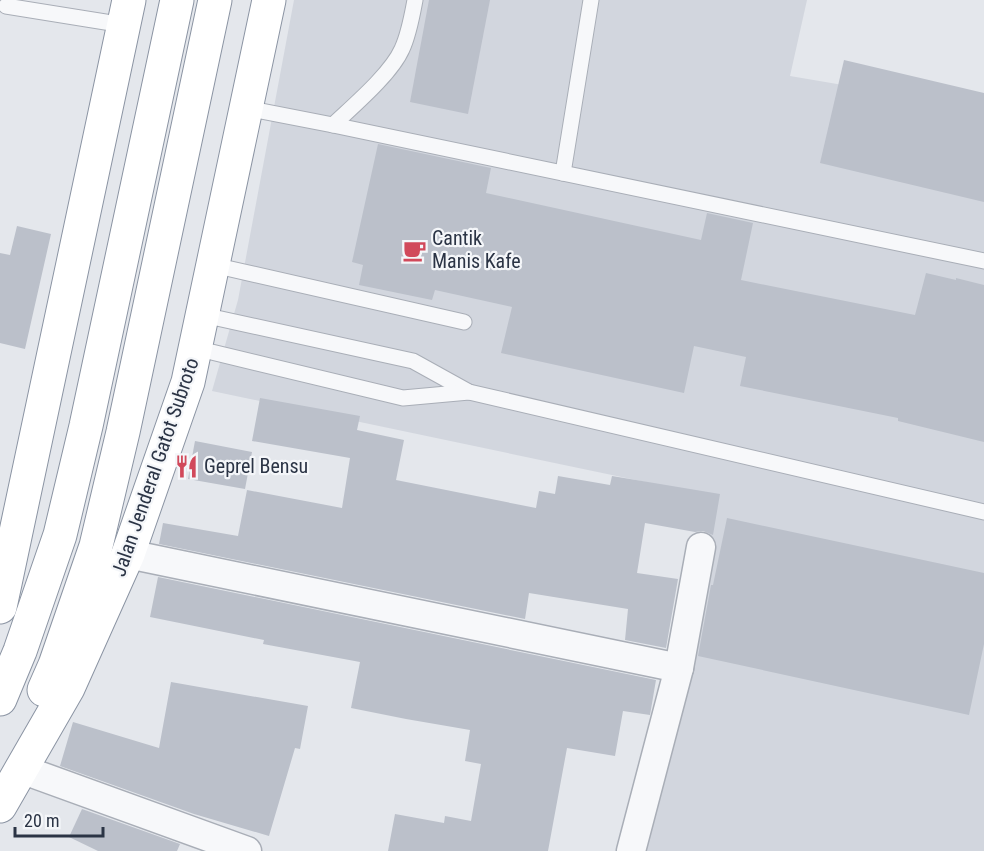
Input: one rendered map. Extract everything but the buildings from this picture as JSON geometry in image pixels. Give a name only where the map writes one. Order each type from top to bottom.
[{"type":"highway","points":[[0,699],[20,651],[60,535],[86,426],[177,0]]},
{"type":"highway","name":"Jalan Jenderal Gatot Subroto","points":[[0,795],[55,665],[96,546],[123,432],[215,0]]},
{"type":"highway","name":"Jalan Jenderal Gatot Subroto","points":[[0,806],[68,688],[128,554],[188,382],[269,0]]},
{"type":"highway","points":[[0,607],[126,13]]},
{"type":"street","points":[[631,851],[679,668],[701,548]]},
{"type":"street","points":[[128,554],[679,668]]},
{"type":"street","points":[[21,769],[247,851]]},
{"type":"lane","points":[[333,125],[386,74],[401,51],[415,0]]},
{"type":"lane","points":[[563,173],[591,0]]},
{"type":"lane","points":[[6,6],[126,13]]},
{"type":"lane","points":[[246,108],[984,261]]},
{"type":"lane","points":[[213,265],[464,322]]},
{"type":"lane","points":[[202,315],[413,361],[469,392],[984,512]]},
{"type":"lane","points":[[195,348],[403,398],[469,392]]},
{"type":"shaded area","points":[[294,0],[807,0],[790,76],[984,109],[984,851],[638,851],[717,497],[212,391],[238,300]]},
{"type":"place","name":"Cantik Manis Kafe","points":[[414,250]]},
{"type":"place","name":"Geprel Bensu","points":[[186,466]]}]
